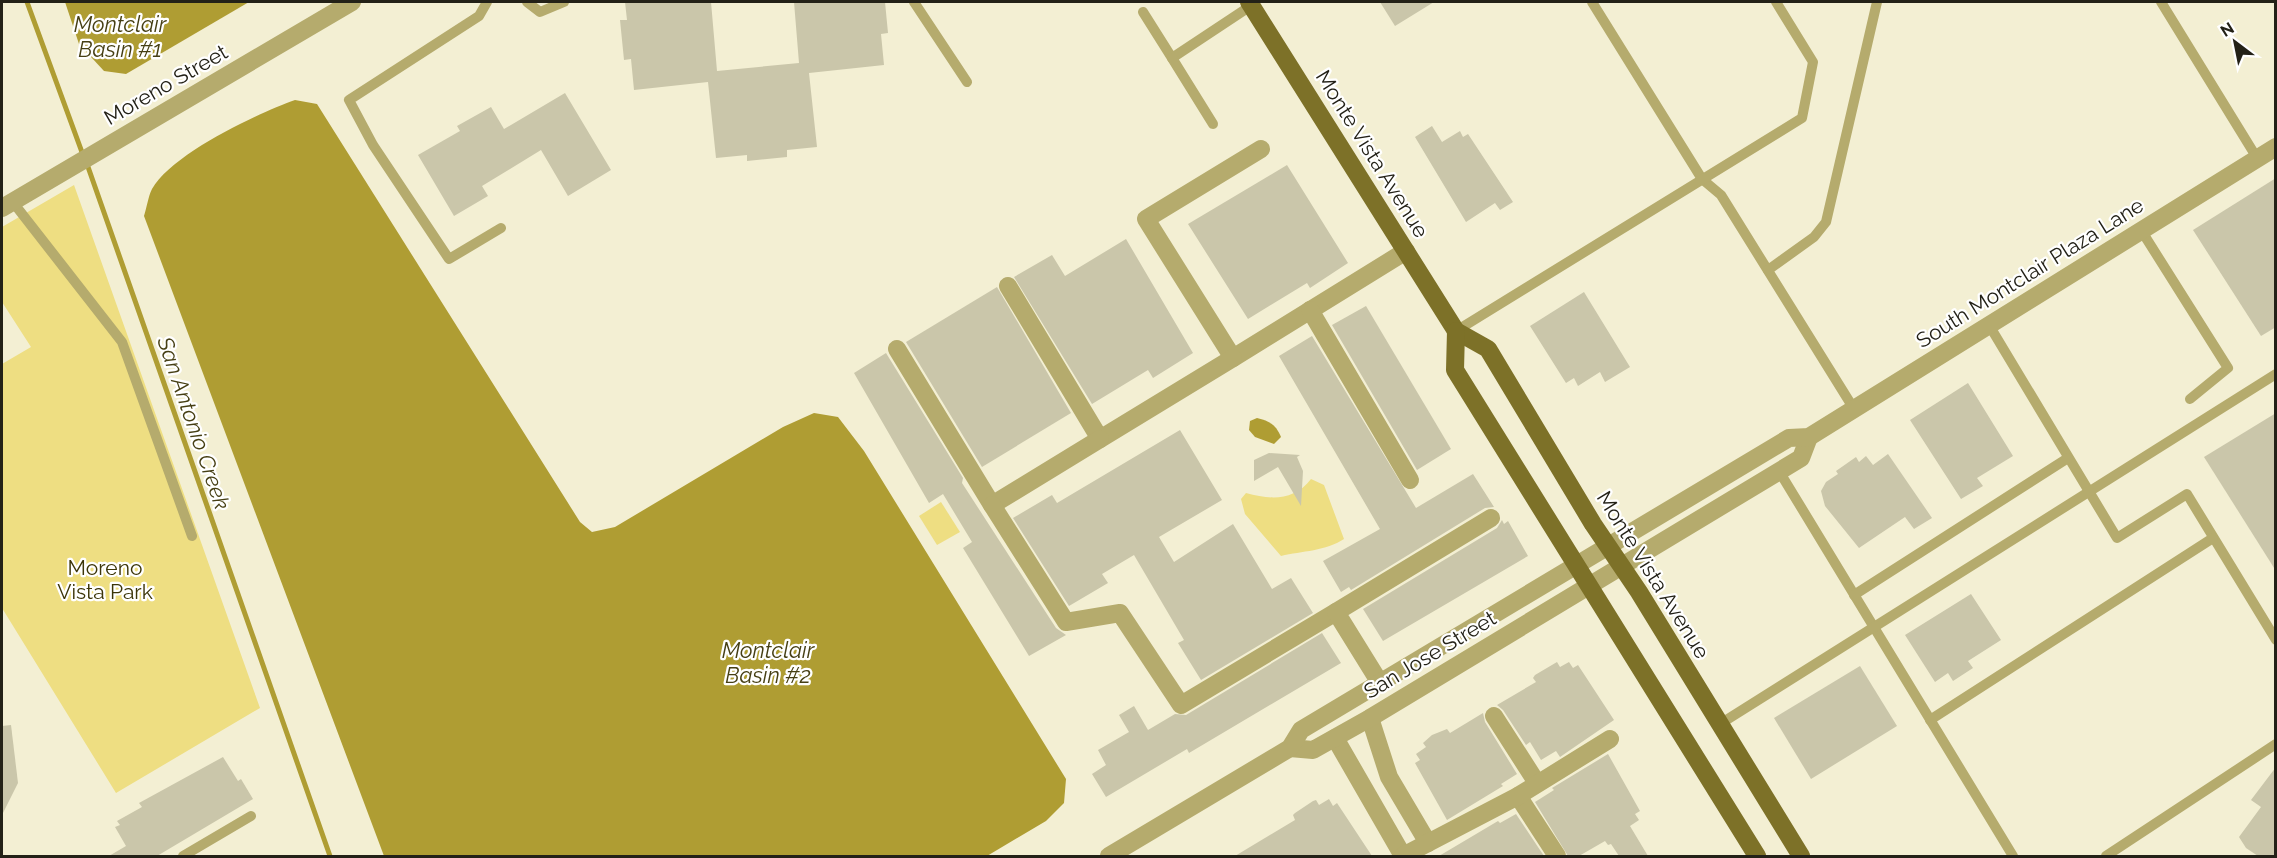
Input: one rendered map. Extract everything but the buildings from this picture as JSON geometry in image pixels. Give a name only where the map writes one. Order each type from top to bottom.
[{"type":"main road","name":"Monte Vista Avenue","points":[[1251,4],[1456,331],[1488,349],[1608,547],[1801,856]]},
{"type":"main road","points":[[1456,331],[1455,370],[1756,856]]},
{"type":"street","name":"Moreno Street","points":[[7,205],[352,2]]},
{"type":"street","name":"South Montclair Plaza Lane","points":[[1577,566],[1789,438],[1809,437],[2276,147]]},
{"type":"street","points":[[1233,358],[1146,219],[1261,149]]},
{"type":"street","points":[[992,505],[1406,251]]},
{"type":"street","points":[[1008,286],[1100,439]]},
{"type":"street","points":[[1310,310],[1410,480]]},
{"type":"street","points":[[897,349],[1066,622],[1120,613],[1181,705],[1491,518]]},
{"type":"street","name":"South Montclair Plaza Lane","points":[[1589,586],[1801,458],[1809,437]]},
{"type":"street","name":"San Jose Street","points":[[1109,856],[1290,748],[1301,730],[1577,566]]},
{"type":"street","name":"San Jose Street","points":[[1290,748],[1313,750],[1589,586]]},
{"type":"street","points":[[1336,612],[1380,683]]},
{"type":"street","points":[[1494,716],[1537,783]]},
{"type":"street","points":[[1370,718],[1389,777],[1428,843]]},
{"type":"street","points":[[1335,738],[1403,856],[1518,796],[1610,739]]},
{"type":"street","points":[[1518,796],[1557,856]]},
{"type":"lane","points":[[487,2],[479,16],[349,100],[373,145],[449,259],[501,228]]},
{"type":"lane","points":[[527,2],[540,12],[564,2]]},
{"type":"lane","points":[[914,2],[967,82]]},
{"type":"lane","points":[[1592,2],[1702,178],[1721,195],[1854,409]]},
{"type":"lane","points":[[1456,331],[1802,118],[1813,62],[1776,2]]},
{"type":"lane","points":[[1768,270],[1814,237],[1826,222],[1877,2]]},
{"type":"lane","points":[[2161,2],[2257,158]]},
{"type":"lane","points":[[1172,58],[1251,4]]},
{"type":"lane","points":[[1143,12],[1213,124]]},
{"type":"lane","points":[[7,205],[122,342],[192,536]]},
{"type":"lane","points":[[2141,230],[2228,368],[2190,399]]},
{"type":"lane","points":[[1989,325],[2116,538],[2187,494],[2276,640]]},
{"type":"lane","points":[[1720,724],[2087,490],[2276,374]]},
{"type":"lane","points":[[1854,595],[2068,458]]},
{"type":"lane","points":[[1779,471],[2013,856]]},
{"type":"lane","points":[[1930,720],[2213,538]]},
{"type":"lane","points":[[2106,856],[2276,744]]},
{"type":"lane","points":[[183,856],[251,816]]},
{"type":"green space","name":"Moreno Vista Park","points":[[74,185],[260,708],[116,793],[2,608],[2,364],[31,347],[2,302],[2,227]]},
{"type":"green space","points":[[1311,479],[1324,485],[1344,539],[1322,548],[1281,556],[1245,514],[1241,499],[1246,493],[1264,497],[1290,495]]},
{"type":"green space","points":[[941,502],[960,532],[937,545],[919,516]]},
{"type":"water","name":"Montclair Basin #1","points":[[65,2],[249,2],[126,74],[104,71],[79,44]]},
{"type":"water","name":"Montclair Basin #2","points":[[295,100],[317,104],[580,522],[592,532],[615,527],[783,427],[814,413],[838,417],[864,451],[1066,779],[1064,803],[1046,821],[987,856],[384,856],[144,216],[152,189],[177,162],[238,125]]},
{"type":"water","points":[[1257,418],[1269,422],[1277,429],[1281,437],[1274,444],[1255,437],[1249,430],[1250,421]]},
{"type":"waterway","name":"San Antonio Creek","points":[[27,2],[83,155]]},
{"type":"waterway","name":"San Antonio Creek","points":[[87,164],[330,856]]}]
